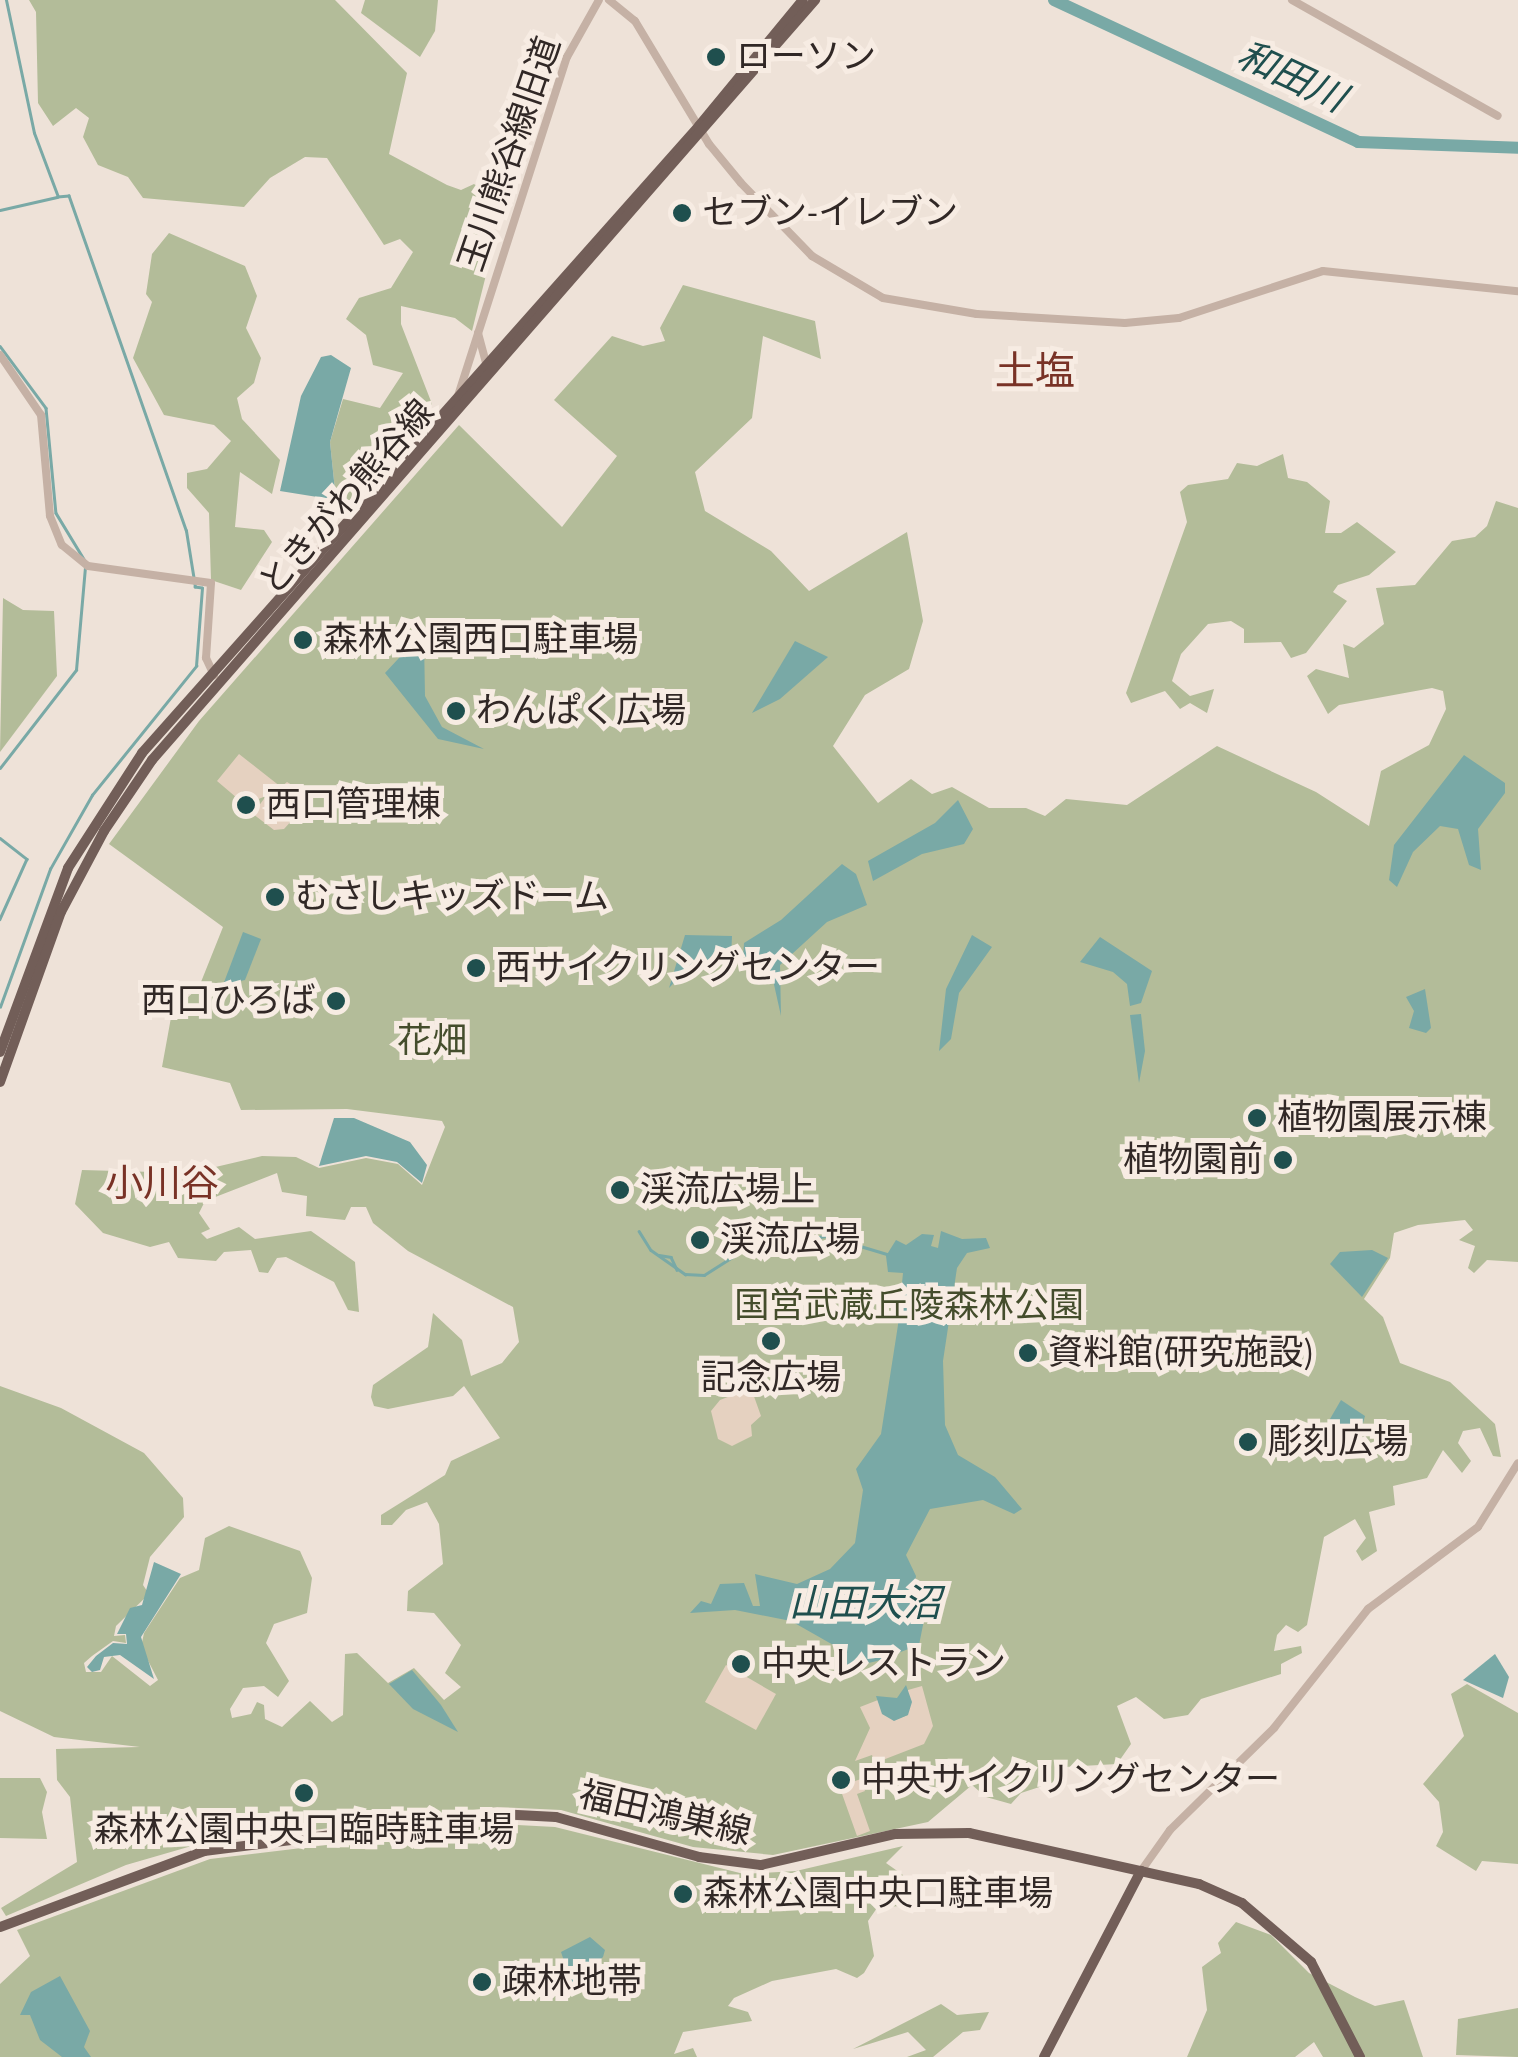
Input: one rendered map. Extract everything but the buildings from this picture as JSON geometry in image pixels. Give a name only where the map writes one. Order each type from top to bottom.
[{"type":"main road","name":"ときがわ熊谷線","points":[[0,1082],[48,943],[88,859],[152,760],[216,678],[457,399],[701,130],[802,0]]},
{"type":"main road","name":"ときがわ熊谷線","points":[[0,1052],[68,868],[142,752],[216,678],[486,382],[815,0]]},
{"type":"main road","name":"福田鴻巣線","points":[[0,1927],[204,1851],[497,1814],[556,1817],[731,1863],[797,1860],[895,1834],[937,1830],[1004,1838],[1141,1871],[1221,1892],[1266,1916],[1311,1962],[1360,2057]]},
{"type":"main road","points":[[1044,2057],[1141,1871]]},
{"type":"street","name":"玉川熊谷線旧道","points":[[457,399],[567,57],[600,0]]},
{"type":"street","points":[[609,0],[635,21],[701,130],[812,256],[859,288],[906,305],[1125,323],[1179,318],[1323,271],[1518,291]]},
{"type":"street","points":[[1292,0],[1498,116]]},
{"type":"street","points":[[478,328],[488,366],[486,382]]},
{"type":"street","points":[[481,346],[502,349]]},
{"type":"street","points":[[0,355],[36,403],[50,516],[62,545],[88,566],[212,583],[206,658],[216,678]]},
{"type":"street","points":[[1141,1871],[1170,1830],[1274,1728],[1368,1609],[1478,1526],[1518,1464]]},
{"type":"green space","points":[[29,0],[335,0],[407,73],[389,154],[447,185],[461,190],[474,184],[489,195],[477,238],[488,267],[472,331],[455,318],[401,306],[401,324],[432,404],[350,500],[336,500],[330,442],[343,399],[380,408],[403,373],[373,365],[366,335],[346,319],[359,298],[391,288],[413,252],[400,239],[384,245],[327,158],[305,157],[270,178],[244,207],[143,198],[128,177],[98,165],[83,137],[89,118],[76,108],[53,126],[38,103],[36,12]]},
{"type":"green space","points":[[365,0],[438,0],[435,31],[420,57],[361,13]]},
{"type":"green space","points":[[169,233],[245,266],[257,296],[246,328],[261,358],[254,383],[237,398],[242,419],[280,460],[272,494],[240,472],[235,527],[264,530],[272,542],[241,590],[211,580],[209,513],[187,488],[187,473],[207,469],[231,441],[214,425],[164,415],[133,358],[152,302],[146,294],[152,254]]},
{"type":"green space","name":"国営武蔵丘陵森林公園","points":[[683,285],[815,321],[821,359],[763,336],[752,418],[695,472],[705,511],[771,551],[809,591],[907,532],[923,621],[909,669],[865,695],[833,746],[878,803],[911,779],[932,794],[952,787],[989,808],[1026,808],[1045,816],[1066,799],[1127,805],[1217,746],[1316,792],[1369,826],[1381,771],[1429,745],[1446,709],[1443,691],[1432,688],[1339,705],[1328,714],[1307,676],[1316,669],[1349,678],[1343,644],[1354,648],[1384,624],[1376,588],[1415,585],[1452,541],[1475,537],[1487,526],[1496,501],[1518,508],[1518,1262],[1487,1260],[1474,1273],[1468,1268],[1475,1246],[1459,1240],[1473,1230],[1465,1220],[1418,1225],[1394,1233],[1390,1258],[1364,1299],[1383,1317],[1400,1363],[1450,1382],[1495,1424],[1501,1457],[1493,1456],[1480,1428],[1463,1431],[1458,1443],[1471,1461],[1462,1473],[1443,1450],[1427,1478],[1393,1486],[1395,1505],[1369,1512],[1377,1551],[1362,1561],[1356,1551],[1366,1538],[1355,1519],[1324,1537],[1307,1625],[1298,1632],[1286,1625],[1277,1635],[1274,1651],[1301,1646],[1302,1653],[1281,1664],[1281,1674],[1201,1699],[1188,1715],[1164,1719],[1136,1697],[1117,1706],[1131,1744],[1117,1764],[1064,1767],[1058,1781],[1021,1793],[1011,1804],[986,1797],[972,1785],[928,1822],[773,1855],[693,1847],[561,1810],[497,1807],[195,1845],[126,1865],[6,1916],[1,1908],[77,1862],[70,1797],[57,1780],[56,1749],[140,1747],[54,1737],[0,1711],[0,1386],[61,1408],[144,1453],[183,1498],[184,1517],[150,1557],[143,1585],[149,1594],[116,1626],[114,1636],[125,1635],[126,1643],[113,1641],[92,1656],[84,1663],[86,1672],[101,1672],[112,1656],[150,1686],[158,1680],[141,1647],[144,1633],[180,1578],[199,1570],[205,1538],[229,1526],[300,1551],[312,1578],[307,1613],[274,1624],[266,1643],[289,1681],[278,1697],[264,1686],[243,1688],[230,1709],[232,1718],[251,1714],[257,1702],[264,1705],[265,1719],[282,1727],[310,1701],[332,1722],[343,1715],[345,1654],[357,1653],[388,1683],[414,1668],[444,1700],[461,1687],[445,1673],[461,1645],[434,1613],[407,1611],[408,1591],[443,1564],[439,1524],[427,1502],[406,1510],[392,1525],[381,1525],[381,1515],[445,1475],[451,1461],[500,1438],[464,1386],[453,1396],[388,1409],[374,1406],[371,1397],[373,1385],[428,1347],[433,1313],[462,1340],[471,1376],[502,1363],[519,1342],[513,1307],[408,1251],[373,1223],[366,1207],[351,1207],[345,1220],[306,1216],[307,1196],[282,1192],[277,1173],[205,1201],[199,1213],[210,1229],[201,1233],[207,1239],[239,1227],[255,1239],[311,1231],[355,1262],[359,1312],[348,1310],[334,1282],[286,1257],[277,1258],[268,1273],[259,1272],[251,1250],[224,1252],[216,1261],[178,1258],[169,1242],[150,1247],[103,1233],[75,1204],[82,1170],[190,1173],[262,1156],[296,1157],[319,1168],[366,1158],[398,1164],[422,1185],[445,1127],[442,1121],[347,1109],[241,1110],[230,1083],[162,1067],[172,1012],[199,987],[223,927],[109,844],[199,721],[459,425],[562,527],[617,456],[554,400],[612,336],[643,346],[665,341],[660,328]]},
{"type":"green space","points":[[1283,454],[1288,478],[1307,482],[1330,501],[1325,533],[1341,533],[1357,522],[1396,552],[1369,575],[1338,585],[1333,592],[1347,601],[1306,653],[1291,658],[1281,642],[1244,643],[1244,629],[1231,621],[1208,624],[1181,654],[1172,681],[1190,696],[1214,689],[1207,713],[1190,703],[1180,709],[1165,691],[1131,703],[1126,693],[1187,522],[1180,492],[1188,485],[1228,479],[1237,463],[1257,466]]},
{"type":"green space","points":[[3,598],[23,610],[54,611],[57,676],[0,752]]},
{"type":"green space","points":[[1467,1684],[1518,1713],[1518,1864],[1482,1861],[1476,1871],[1436,1846],[1443,1832],[1439,1802],[1423,1784],[1464,1736],[1451,1694]]},
{"type":"green space","points":[[0,1778],[40,1778],[47,1792],[42,1812],[47,1839],[0,1838]]},
{"type":"green space","points":[[501,1824],[555,1827],[744,1874],[796,1871],[903,1846],[886,1863],[903,1875],[905,1888],[899,1906],[877,1908],[868,1921],[874,1956],[864,1973],[857,1978],[836,1969],[772,1981],[734,1998],[728,2006],[748,2012],[752,2021],[683,2032],[674,2054],[693,2048],[697,2057],[0,2057],[0,1984],[30,1956],[17,1930],[210,1859]]},
{"type":"green space","points":[[1236,1922],[1271,1935],[1309,1973],[1355,1997],[1375,2006],[1404,2000],[1423,2057],[1323,2057],[1314,2042],[1295,2057],[1187,2057],[1207,2010],[1202,1967],[1221,1953],[1218,1943]]},
{"type":"green space","points":[[941,2004],[957,2015],[989,2012],[980,2030],[963,2032],[933,2057],[907,2057],[926,2050],[908,2032],[853,2049]]},
{"type":"green space","points":[[1518,2008],[1518,2057],[1456,2055],[1458,2019]]},
{"type":"shaded area","points":[[239,754],[281,787],[287,782],[302,791],[304,807],[284,829],[274,830],[253,814],[266,796],[256,800],[243,791],[237,798],[217,781]]},
{"type":"shaded area","points":[[751,1388],[761,1416],[751,1425],[752,1436],[732,1446],[718,1439],[711,1411],[720,1400]]},
{"type":"shaded area","points":[[726,1665],[776,1694],[756,1730],[705,1702]]},
{"type":"shaded area","points":[[922,1686],[933,1726],[924,1744],[875,1763],[872,1755],[855,1761],[870,1728],[860,1707],[878,1700],[894,1720],[908,1715],[908,1690]]},
{"type":"shaded area","points":[[861,1779],[865,1791],[857,1794],[870,1831],[857,1836],[841,1791],[831,1789]]},
{"type":"water","points":[[331,355],[351,368],[330,442],[336,500],[280,491],[301,396],[321,357]]},
{"type":"water","points":[[424,640],[425,696],[442,727],[484,749],[438,739],[385,673],[412,644]]},
{"type":"water","points":[[795,641],[828,657],[780,699],[752,713]]},
{"type":"water","points":[[1464,755],[1505,783],[1505,793],[1478,829],[1481,870],[1469,865],[1458,829],[1440,826],[1413,852],[1397,887],[1389,880],[1394,845]]},
{"type":"water","points":[[958,800],[973,829],[964,844],[922,854],[873,881],[868,861],[935,823]]},
{"type":"water","points":[[842,864],[856,874],[867,905],[827,922],[780,965],[781,1016],[771,971],[743,957],[744,943],[781,920]]},
{"type":"water","points":[[243,932],[261,939],[245,980],[223,985]]},
{"type":"water","points":[[685,935],[732,936],[731,958],[690,966],[669,988]]},
{"type":"water","points":[[972,935],[992,947],[959,993],[951,1039],[939,1051],[946,989]]},
{"type":"water","points":[[1100,937],[1152,971],[1141,1003],[1130,1006],[1127,984],[1113,972],[1080,962]]},
{"type":"water","points":[[1425,989],[1431,1028],[1426,1033],[1409,1028],[1414,1011],[1406,997]]},
{"type":"water","points":[[1141,1014],[1145,1051],[1139,1083],[1130,1015]]},
{"type":"water","points":[[334,1118],[354,1118],[410,1142],[427,1165],[422,1183],[397,1162],[366,1156],[319,1166]]},
{"type":"water","name":"山田大沼","points":[[941,1231],[962,1239],[986,1238],[990,1248],[967,1253],[957,1268],[943,1361],[945,1425],[958,1455],[995,1477],[1022,1509],[1014,1514],[983,1500],[930,1509],[906,1555],[916,1576],[913,1596],[927,1605],[919,1645],[877,1661],[847,1668],[835,1646],[791,1621],[735,1610],[690,1613],[701,1601],[711,1604],[720,1584],[744,1583],[753,1606],[760,1606],[755,1574],[797,1584],[830,1569],[855,1543],[863,1490],[856,1469],[881,1434],[898,1325],[903,1273],[888,1272],[886,1256],[896,1240],[906,1245],[922,1234],[934,1235],[931,1246],[938,1248]]},
{"type":"water","points":[[1372,1250],[1388,1258],[1362,1297],[1330,1264],[1340,1252]]},
{"type":"water","points":[[1341,1400],[1365,1416],[1362,1427],[1336,1453],[1321,1454],[1316,1443]]},
{"type":"water","points":[[154,1562],[181,1574],[141,1637],[154,1679],[120,1655],[104,1657],[100,1670],[92,1672],[87,1667],[96,1656],[113,1643],[127,1644],[126,1634],[117,1634],[130,1608],[142,1605]]},
{"type":"water","points":[[1495,1654],[1509,1677],[1503,1698],[1463,1680]]},
{"type":"water","points":[[412,1670],[458,1732],[413,1709],[389,1684]]},
{"type":"water","points":[[906,1685],[912,1702],[908,1715],[894,1721],[882,1714],[876,1696],[897,1698]]},
{"type":"water","points":[[590,1937],[605,1950],[603,1957],[559,1999],[567,1970],[561,1952]]},
{"type":"water","points":[[60,1976],[90,2031],[84,2047],[91,2057],[62,2057],[40,2040],[30,2015],[20,2015],[31,1992]]},
{"type":"waterway","points":[[0,1007],[50,869],[92,795],[196,666],[202,588],[195,587],[186,531],[69,196],[58,197],[34,133],[6,0]]},
{"type":"waterway","name":"和田川","points":[[1054,0],[1358,142],[1518,148]]},
{"type":"waterway","points":[[0,210],[57,197]]},
{"type":"waterway","points":[[0,346],[46,408],[56,513],[84,559]]},
{"type":"waterway","points":[[0,768],[76,670],[85,567]]},
{"type":"waterway","points":[[0,838],[27,859],[0,919]]},
{"type":"waterway","points":[[639,1231],[651,1250],[685,1274],[704,1275],[756,1242]]},
{"type":"waterway","points":[[763,1244],[827,1236],[887,1254]]},
{"type":"waterway","points":[[659,1255],[671,1257],[677,1270]]},
{"type":"place","name":"ローソン","points":[[716,57]]},
{"type":"place","name":"セブン-イレブン","points":[[682,213]]},
{"type":"place","name":"森林公園西口駐車場","points":[[303,640]]},
{"type":"place","name":"わんぱく広場","points":[[456,711]]},
{"type":"place","name":"西口管理棟","points":[[246,805]]},
{"type":"place","name":"むさしキッズドーム","points":[[275,897]]},
{"type":"place","name":"西サイクリングセンター","points":[[476,968]]},
{"type":"place","name":"西口ひろば","points":[[336,1001]]},
{"type":"place","name":"植物園展示棟","points":[[1257,1118]]},
{"type":"place","name":"植物園前","points":[[1283,1160]]},
{"type":"place","name":"渓流広場上","points":[[620,1190]]},
{"type":"place","name":"渓流広場","points":[[700,1240]]},
{"type":"place","name":"記念広場","points":[[771,1341]]},
{"type":"place","name":"資料館(研究施設)","points":[[1028,1353]]},
{"type":"place","name":"彫刻広場","points":[[1248,1442]]},
{"type":"place","name":"中央レストラン","points":[[741,1664]]},
{"type":"place","name":"中央サイクリングセンター","points":[[841,1780]]},
{"type":"place","name":"森林公園中央口臨時駐車場","points":[[304,1793]]},
{"type":"place","name":"森林公園中央口駐車場","points":[[683,1894]]},
{"type":"place","name":"疎林地帯","points":[[482,1982]]},
{"type":"district","name":"土塩","points":[[1035,373]]},
{"type":"district","name":"小川谷","points":[[162,1185]]},
{"type":"park label","name":"花畑","points":[[432,1041]]}]
